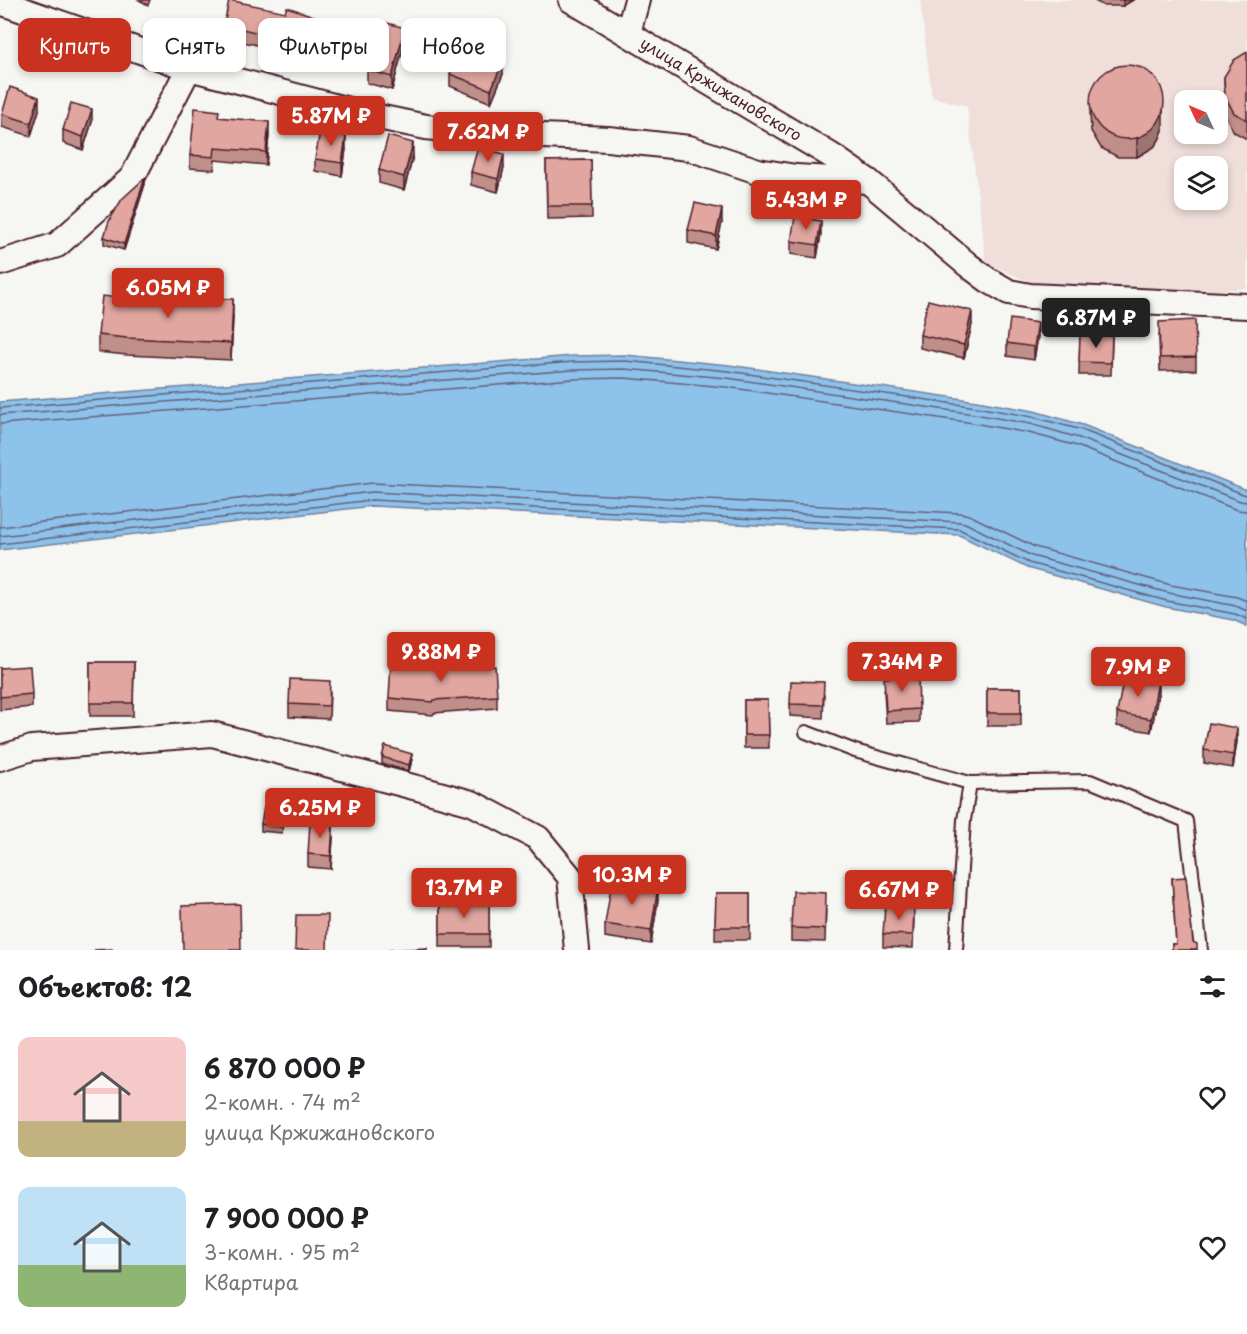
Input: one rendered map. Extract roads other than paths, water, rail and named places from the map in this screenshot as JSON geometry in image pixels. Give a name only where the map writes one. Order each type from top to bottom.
[{"type":"street","name":"улица Кржижановского","points":[[571,0],[832,156],[868,181],[968,265],[1009,292],[1030,296],[1247,306]]},
{"type":"street","points":[[628,33],[637,0]]},
{"type":"street","points":[[0,2],[143,53]]},
{"type":"street","points":[[0,263],[57,244],[132,178],[187,72]]},
{"type":"street","points":[[201,72],[364,114],[426,127],[481,133],[608,139],[689,148],[758,171],[796,177],[868,181]]},
{"type":"street","points":[[0,758],[32,748],[212,734],[472,803],[538,838],[570,877],[577,950]]},
{"type":"lane","points":[[806,732],[855,751],[970,783],[1090,781],[1186,820],[1202,950]]},
{"type":"lane","points":[[956,950],[964,820],[970,783]]},
{"type":"water","points":[[625,355],[729,365],[1034,411],[1083,425],[1247,490],[1247,626],[1233,620],[1166,607],[1027,568],[959,535],[372,506],[0,550],[0,402],[573,356]]}]
